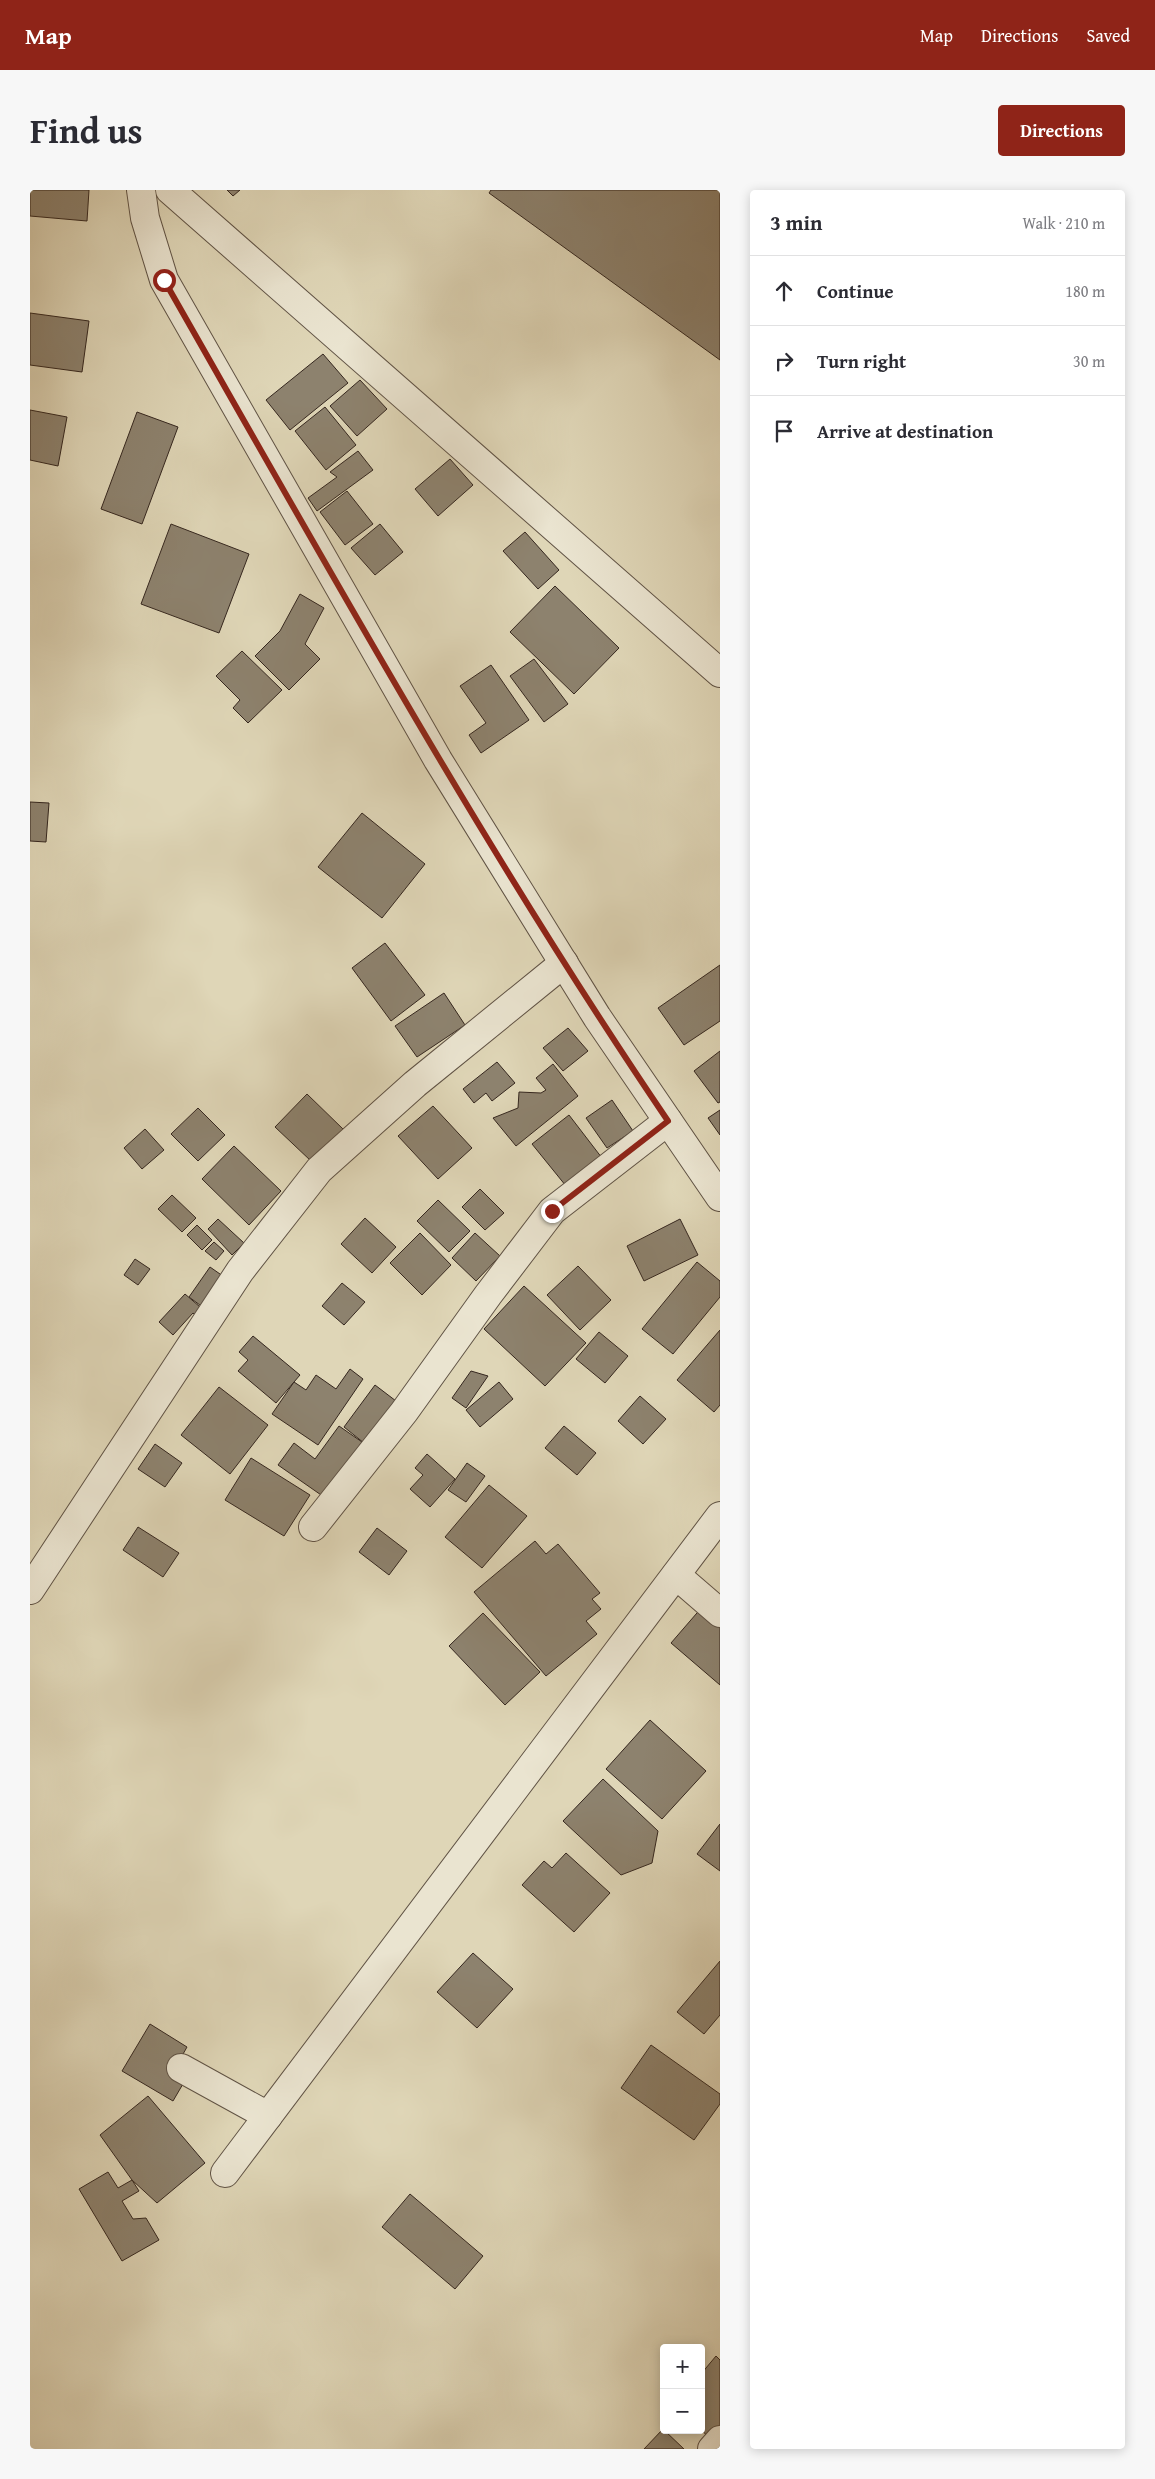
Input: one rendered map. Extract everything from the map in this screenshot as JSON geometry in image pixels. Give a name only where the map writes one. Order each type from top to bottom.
[{"type":"street","points":[[141,190],[145,218],[164,280],[438,760],[597,1017],[720,1197]]},
{"type":"street","points":[[170,190],[720,672]]},
{"type":"street","points":[[30,1590],[240,1271],[319,1170],[415,1084],[564,963]]},
{"type":"street","points":[[313,1527],[404,1412],[488,1295],[552,1211],[668,1121]]},
{"type":"street","points":[[224,2173],[720,1516]]},
{"type":"street","points":[[676,1575],[720,1613]]},
{"type":"street","points":[[181,2068],[268,2116]]},
{"type":"street","points":[[712,2449],[720,2440]]},
{"type":"building","points":[[30,190],[89,190],[87,221],[30,216]]},
{"type":"building","points":[[227,190],[240,190],[233,196]]},
{"type":"building","points":[[491,190],[720,190],[720,360],[489,193]]},
{"type":"building","points":[[30,313],[89,321],[82,372],[30,365]]},
{"type":"building","points":[[323,354],[348,383],[290,430],[266,400]]},
{"type":"building","points":[[360,380],[387,409],[357,436],[330,406]]},
{"type":"building","points":[[325,407],[356,445],[326,470],[295,431]]},
{"type":"building","points":[[30,410],[67,417],[58,466],[30,460]]},
{"type":"building","points":[[137,412],[178,427],[142,524],[101,509]]},
{"type":"building","points":[[358,451],[373,470],[317,511],[308,498],[337,477],[330,472]]},
{"type":"building","points":[[450,459],[473,485],[438,516],[415,489]]},
{"type":"building","points":[[347,491],[373,524],[345,545],[320,512]]},
{"type":"building","points":[[171,524],[249,554],[219,633],[141,604]]},
{"type":"building","points":[[380,524],[403,552],[375,575],[351,548]]},
{"type":"building","points":[[525,532],[559,570],[538,589],[503,551]]},
{"type":"building","points":[[555,586],[619,648],[574,694],[510,632]]},
{"type":"building","points":[[300,594],[324,608],[305,644],[320,659],[289,690],[255,656],[280,631]]},
{"type":"building","points":[[242,651],[282,690],[248,723],[233,708],[240,700],[216,676]]},
{"type":"building","points":[[534,659],[568,704],[544,722],[510,676]]},
{"type":"building","points":[[491,665],[529,720],[481,753],[469,735],[486,723],[460,686]]},
{"type":"building","points":[[30,802],[49,803],[46,842],[30,841]]},
{"type":"building","points":[[362,813],[425,864],[382,918],[318,867]]},
{"type":"building","points":[[385,943],[425,995],[391,1021],[352,968]]},
{"type":"building","points":[[720,965],[720,1021],[684,1045],[658,1008]]},
{"type":"building","points":[[444,993],[465,1025],[417,1057],[395,1026]]},
{"type":"building","points":[[568,1028],[588,1051],[563,1071],[543,1048]]},
{"type":"building","points":[[720,1051],[720,1102],[718,1103],[694,1071]]},
{"type":"building","points":[[497,1062],[515,1083],[492,1101],[486,1093],[474,1103],[463,1089]]},
{"type":"building","points":[[553,1064],[578,1096],[516,1146],[493,1118],[518,1108],[519,1092],[541,1093],[546,1090],[536,1078]]},
{"type":"building","points":[[307,1094],[343,1129],[311,1161],[275,1127]]},
{"type":"building","points":[[612,1100],[633,1131],[607,1148],[586,1118]]},
{"type":"building","points":[[433,1106],[472,1148],[438,1179],[398,1136]]},
{"type":"building","points":[[198,1108],[225,1135],[198,1161],[171,1134]]},
{"type":"building","points":[[720,1110],[720,1135],[708,1118]]},
{"type":"building","points":[[569,1115],[602,1158],[566,1186],[532,1144]]},
{"type":"building","points":[[145,1129],[164,1150],[142,1169],[124,1148]]},
{"type":"building","points":[[234,1146],[281,1191],[249,1225],[202,1179]]},
{"type":"building","points":[[480,1189],[504,1213],[485,1230],[462,1207]]},
{"type":"building","points":[[172,1195],[196,1218],[182,1232],[158,1209]]},
{"type":"building","points":[[438,1200],[470,1231],[449,1252],[417,1221]]},
{"type":"building","points":[[365,1218],[396,1247],[372,1273],[341,1244]]},
{"type":"building","points":[[218,1219],[244,1243],[232,1255],[208,1229]]},
{"type":"building","points":[[680,1219],[698,1255],[644,1281],[627,1246]]},
{"type":"building","points":[[197,1225],[212,1240],[202,1250],[187,1235]]},
{"type":"building","points":[[420,1233],[451,1265],[422,1295],[390,1263]]},
{"type":"building","points":[[475,1233],[500,1256],[476,1281],[452,1258]]},
{"type":"building","points":[[214,1242],[224,1251],[216,1260],[205,1251]]},
{"type":"building","points":[[135,1259],[150,1269],[138,1285],[124,1275]]},
{"type":"building","points":[[697,1262],[720,1281],[720,1297],[673,1354],[642,1329]]},
{"type":"building","points":[[578,1266],[611,1300],[580,1330],[547,1295]]},
{"type":"building","points":[[210,1267],[230,1281],[208,1311],[189,1297]]},
{"type":"building","points":[[342,1283],[365,1302],[344,1325],[322,1306]]},
{"type":"building","points":[[524,1286],[586,1343],[545,1386],[484,1329]]},
{"type":"building","points":[[185,1294],[207,1313],[201,1320],[193,1313],[173,1335],[159,1322]]},
{"type":"building","points":[[720,1330],[720,1405],[714,1412],[677,1380]]},
{"type":"building","points":[[599,1332],[628,1356],[605,1383],[576,1359]]},
{"type":"building","points":[[253,1336],[300,1375],[276,1403],[238,1371],[248,1360],[239,1352]]},
{"type":"building","points":[[350,1369],[363,1379],[318,1445],[272,1414],[294,1382],[306,1390],[316,1375],[336,1389]]},
{"type":"building","points":[[471,1371],[488,1376],[466,1408],[452,1398]]},
{"type":"building","points":[[499,1382],[513,1399],[480,1427],[466,1410]]},
{"type":"building","points":[[375,1385],[396,1401],[364,1443],[344,1427]]},
{"type":"building","points":[[219,1387],[268,1425],[230,1474],[181,1435]]},
{"type":"building","points":[[640,1396],[666,1419],[643,1444],[618,1421]]},
{"type":"building","points":[[339,1426],[362,1442],[324,1497],[278,1465],[294,1443],[315,1459]]},
{"type":"building","points":[[564,1426],[596,1453],[577,1475],[545,1448]]},
{"type":"building","points":[[155,1444],[182,1463],[165,1487],[138,1469]]},
{"type":"building","points":[[427,1454],[455,1479],[430,1507],[410,1489],[423,1475],[415,1468]]},
{"type":"building","points":[[251,1458],[310,1495],[284,1536],[225,1500]]},
{"type":"building","points":[[467,1463],[485,1476],[466,1502],[448,1490]]},
{"type":"building","points":[[489,1485],[527,1516],[482,1568],[445,1537]]},
{"type":"building","points":[[138,1527],[179,1553],[163,1577],[123,1550]]},
{"type":"building","points":[[377,1528],[407,1551],[389,1575],[359,1552]]},
{"type":"building","points":[[535,1541],[546,1554],[558,1544],[600,1593],[592,1599],[601,1609],[586,1621],[597,1634],[546,1676],[474,1592]]},
{"type":"building","points":[[703,1606],[720,1621],[720,1685],[671,1643]]},
{"type":"building","points":[[483,1613],[540,1672],[505,1705],[449,1646]]},
{"type":"building","points":[[650,1720],[706,1771],[662,1819],[606,1769]]},
{"type":"building","points":[[603,1779],[658,1831],[652,1863],[621,1875],[563,1821]]},
{"type":"building","points":[[720,1824],[720,1871],[697,1854]]},
{"type":"building","points":[[566,1853],[610,1893],[574,1932],[522,1885],[544,1861],[552,1868]]},
{"type":"building","points":[[473,1953],[513,1989],[477,2028],[437,1992]]},
{"type":"building","points":[[720,1961],[720,2015],[704,2034],[677,2012]]},
{"type":"building","points":[[150,2024],[187,2047],[174,2070],[187,2077],[173,2101],[122,2071]]},
{"type":"building","points":[[651,2045],[720,2094],[720,2104],[694,2140],[621,2088]]},
{"type":"building","points":[[148,2096],[205,2163],[157,2203],[132,2180],[100,2135]]},
{"type":"building","points":[[108,2172],[118,2188],[132,2180],[139,2191],[122,2201],[133,2219],[146,2218],[159,2240],[122,2261],[79,2189]]},
{"type":"building","points":[[410,2194],[483,2256],[455,2289],[382,2227]]},
{"type":"building","points":[[716,2356],[720,2360],[720,2428],[710,2438],[705,2434],[705,2369]]},
{"type":"building","points":[[660,2432],[660,2434],[668,2434],[684,2449],[644,2449]]},
{"type":"route","points":[[164,280],[438,760],[597,1017],[668,1121],[552,1211]]}]
